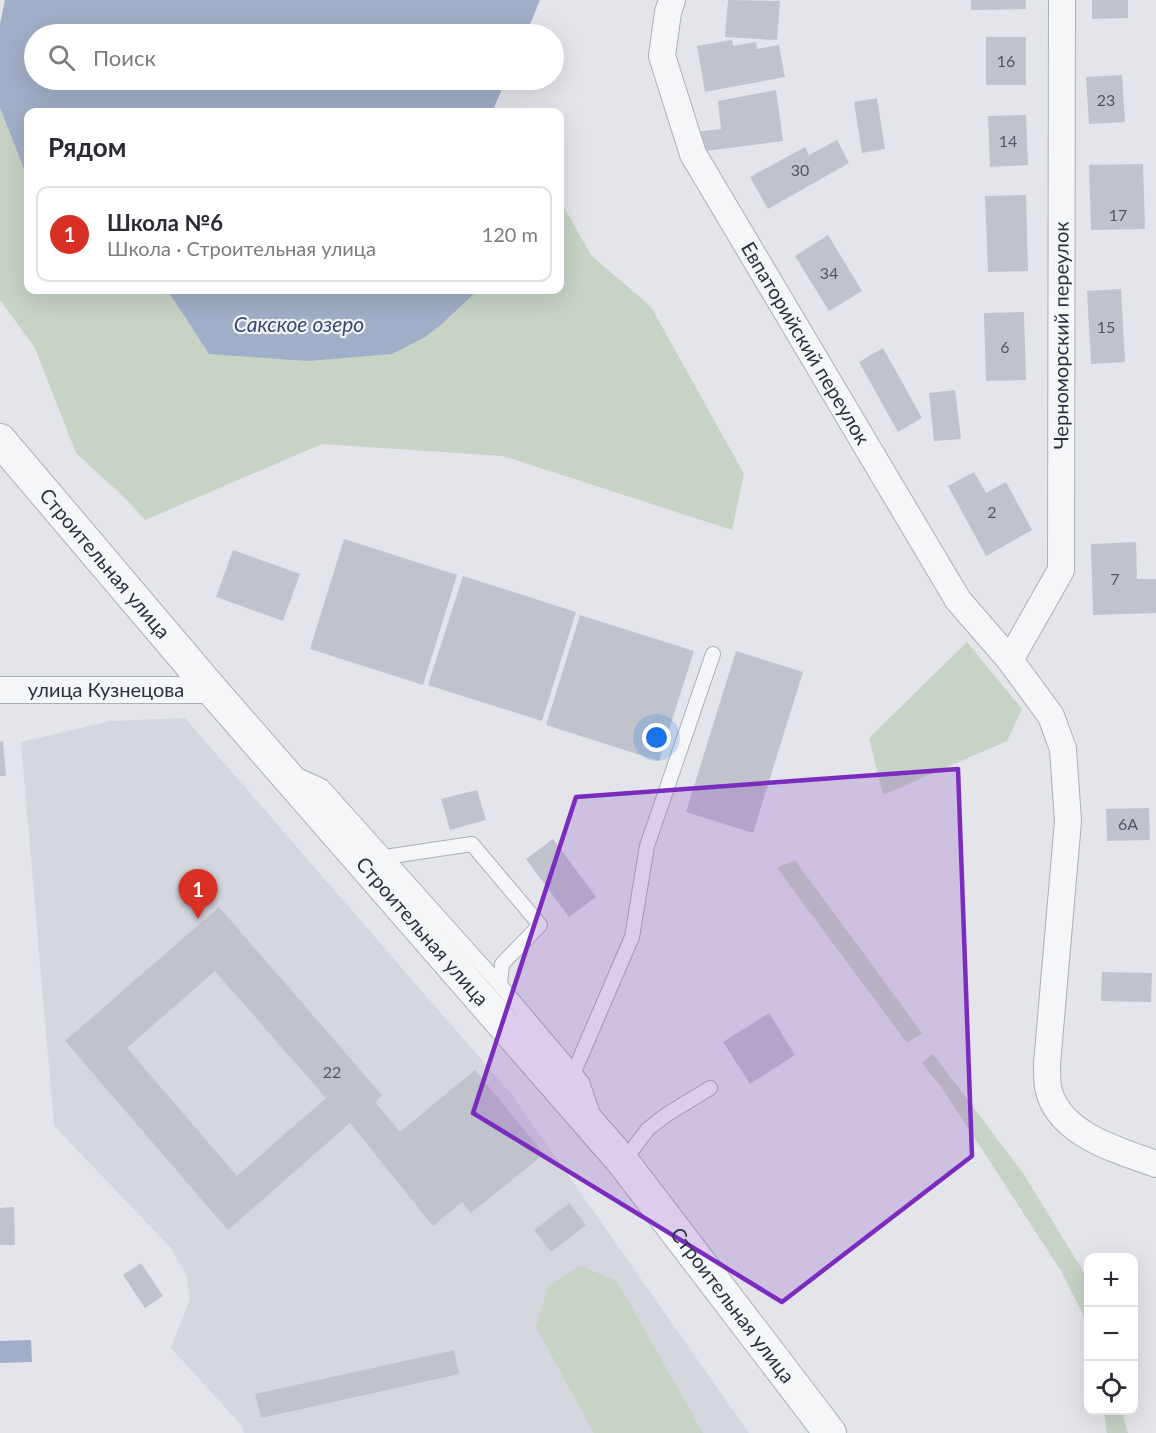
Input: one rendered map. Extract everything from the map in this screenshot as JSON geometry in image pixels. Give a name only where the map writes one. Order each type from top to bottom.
[{"type":"street","name":"Евпаторийский переулок","points":[[672,0],[668,12],[662,56],[693,154],[958,600],[1010,660],[1052,716],[1064,749],[1068,821],[1047,1064],[1048,1086],[1053,1103],[1077,1130],[1109,1147],[1156,1164]]},
{"type":"street","name":"Черноморский переулок","points":[[1010,660],[1061,570],[1062,0]]},
{"type":"street","name":"Строительная улица","points":[[0,440],[279,768],[623,1162],[830,1433]]},
{"type":"street","name":"улица Кузнецова","points":[[0,690],[212,690]]},
{"type":"lane","points":[[574,1072],[632,937],[647,846],[713,654]]},
{"type":"lane","points":[[279,768],[322,786],[500,985],[582,1082],[600,1136]]},
{"type":"lane","points":[[385,856],[472,844],[540,925],[502,963],[500,985]]},
{"type":"lane","points":[[623,1162],[648,1128],[710,1088]]},
{"type":"highlighted area","points":[[958,769],[972,1156],[782,1302],[473,1113],[576,797]]},
{"type":"shaded area","points":[[185,718],[512,1095],[749,1433],[244,1433],[242,1426],[171,1348],[190,1299],[186,1274],[170,1247],[54,1126],[21,742],[111,721]]},
{"type":"green space","points":[[0,108],[24,169],[24,294],[170,294],[209,354],[443,323],[474,294],[564,294],[564,207],[591,255],[651,307],[744,474],[732,530],[503,456],[322,444],[145,520],[126,499],[76,453],[35,348],[0,300]]},
{"type":"green space","points":[[967,642],[1022,709],[1007,741],[883,795],[869,738]]},
{"type":"green space","points":[[795,860],[922,1033],[907,1043],[777,868]]},
{"type":"green space","points":[[933,1054],[1023,1173],[1084,1272],[1084,1316],[1061,1271],[942,1088],[922,1063]]},
{"type":"green space","points":[[581,1266],[617,1281],[703,1433],[594,1433],[536,1327],[548,1285]]},
{"type":"green space","points":[[1105,1415],[1123,1415],[1128,1433],[1107,1433]]},
{"type":"water","points":[[5,0],[540,0],[530,24],[24,24],[24,90],[502,90],[494,108],[24,108],[24,169],[0,108],[0,24]]},
{"type":"water","name":"Сакское озеро","points":[[170,294],[474,294],[425,337],[392,354],[308,361],[209,354]]},
{"type":"water","points":[[31,1340],[32,1362],[0,1363],[0,1341]]},
{"type":"building","points":[[728,0],[780,1],[777,40],[725,37]]},
{"type":"building","points":[[971,0],[1026,0],[1026,9],[971,10]]},
{"type":"building","points":[[1092,0],[1128,0],[1128,18],[1092,19]]},
{"type":"building","points":[[986,37],[1026,37],[1026,85],[986,85]]},
{"type":"building","points":[[732,40],[733,46],[756,42],[757,49],[779,45],[785,77],[705,92],[697,46]]},
{"type":"building","points":[[1122,75],[1125,122],[1089,124],[1086,77]]},
{"type":"building","points":[[776,90],[783,141],[698,152],[695,132],[721,129],[718,101]]},
{"type":"building","points":[[877,98],[885,149],[862,153],[854,102]]},
{"type":"building","points":[[1026,115],[1028,165],[990,167],[988,116]]},
{"type":"building","points":[[837,140],[849,163],[768,209],[750,177],[805,147],[809,155]]},
{"type":"building","points":[[1143,164],[1145,229],[1091,230],[1089,165]]},
{"type":"building","points":[[1026,195],[1028,271],[988,272],[985,196]]},
{"type":"building","points":[[828,235],[862,291],[829,311],[795,256]]},
{"type":"building","points":[[1121,289],[1125,362],[1091,364],[1087,291]]},
{"type":"building","points":[[1024,312],[1026,380],[986,381],[984,313]]},
{"type":"building","points":[[883,348],[922,418],[898,432],[859,362]]},
{"type":"building","points":[[955,390],[961,439],[934,441],[929,393]]},
{"type":"building","points":[[974,472],[986,493],[1006,482],[1032,530],[986,556],[948,486]]},
{"type":"building","points":[[344,539],[457,575],[423,685],[310,649]]},
{"type":"building","points":[[1136,542],[1137,579],[1156,579],[1156,613],[1093,615],[1091,544]]},
{"type":"building","points":[[233,550],[300,574],[283,621],[216,597]]},
{"type":"building","points":[[463,576],[576,612],[542,721],[428,685]]},
{"type":"building","points":[[580,615],[694,651],[659,761],[546,725]]},
{"type":"building","points":[[736,651],[803,672],[753,833],[686,812]]},
{"type":"building","points":[[3,741],[6,776],[0,776],[0,742]]},
{"type":"building","points":[[477,790],[486,820],[450,830],[441,799]]},
{"type":"building","points":[[1149,808],[1150,840],[1107,841],[1106,809]]},
{"type":"building","points":[[553,839],[596,897],[569,917],[526,859]]},
{"type":"building","points":[[219,907],[382,1095],[375,1102],[400,1132],[475,1070],[544,1154],[471,1213],[462,1202],[433,1226],[350,1123],[228,1230],[65,1041]],"holes":[[[215,971],[326,1098],[237,1176],[127,1048]]]},
{"type":"building","points":[[1102,972],[1152,973],[1151,1002],[1101,1001]]},
{"type":"building","points":[[769,1013],[795,1055],[750,1084],[723,1042]]},
{"type":"building","points":[[569,1203],[586,1225],[551,1252],[534,1230]]},
{"type":"building","points":[[14,1207],[15,1245],[0,1245],[0,1208]]},
{"type":"building","points":[[141,1263],[163,1296],[145,1308],[123,1275]]},
{"type":"building","points":[[454,1350],[459,1374],[261,1418],[255,1394]]},
{"type":"place","name":"Школа №6","points":[[198,919]]}]
